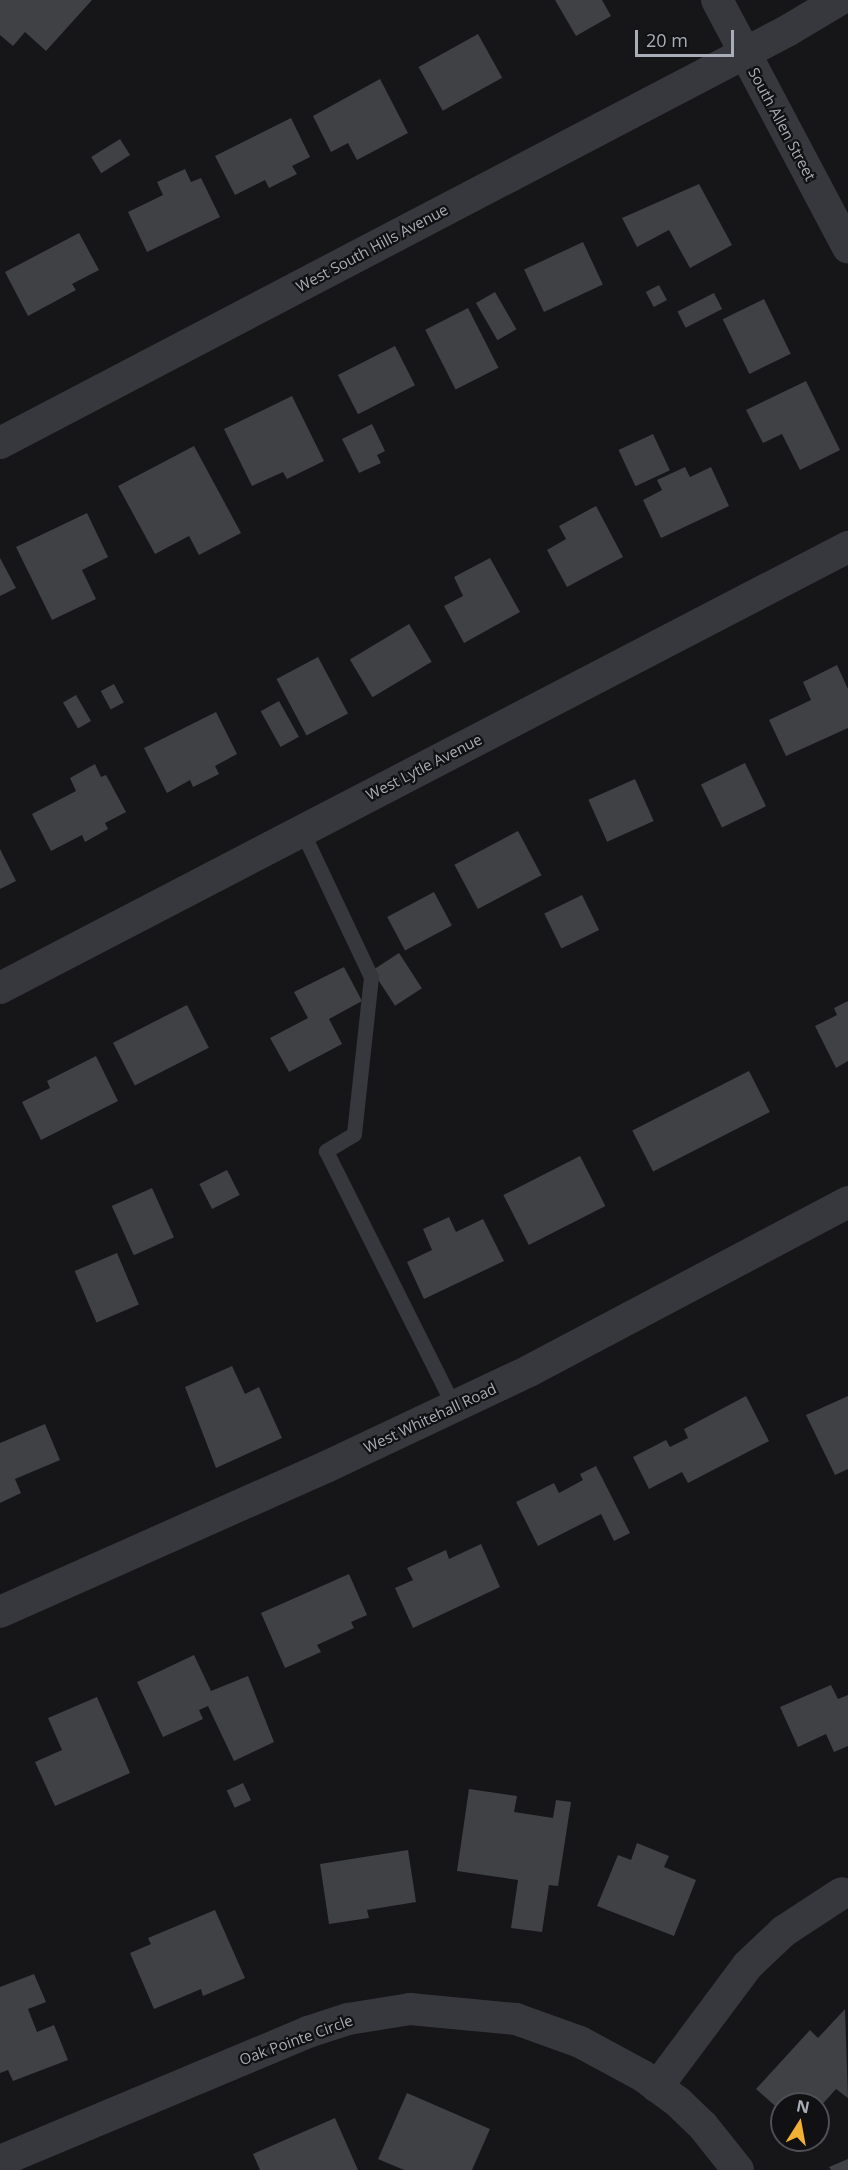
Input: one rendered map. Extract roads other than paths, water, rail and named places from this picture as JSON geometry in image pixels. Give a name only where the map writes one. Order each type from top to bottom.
[{"type":"street","name":"South Allen Street","points":[[717,0],[848,248]]},
{"type":"street","name":"West South Hills Avenue","points":[[0,443],[839,0]]},
{"type":"street","name":"West Lytle Avenue","points":[[0,988],[848,547]]},
{"type":"street","name":"West Whitehall Road","points":[[0,1612],[454,1407],[574,1349],[848,1202]]},
{"type":"street","points":[[657,2087],[748,1965],[784,1931],[842,1893]]},
{"type":"street","name":"Oak Pointe Circle","points":[[0,2161],[308,2032],[348,2019],[410,2009],[477,2013],[551,2029],[613,2058],[657,2087],[703,2126],[738,2170]]},
{"type":"lane","points":[[302,831],[370,977],[354,1134],[326,1151],[454,1407]]}]
